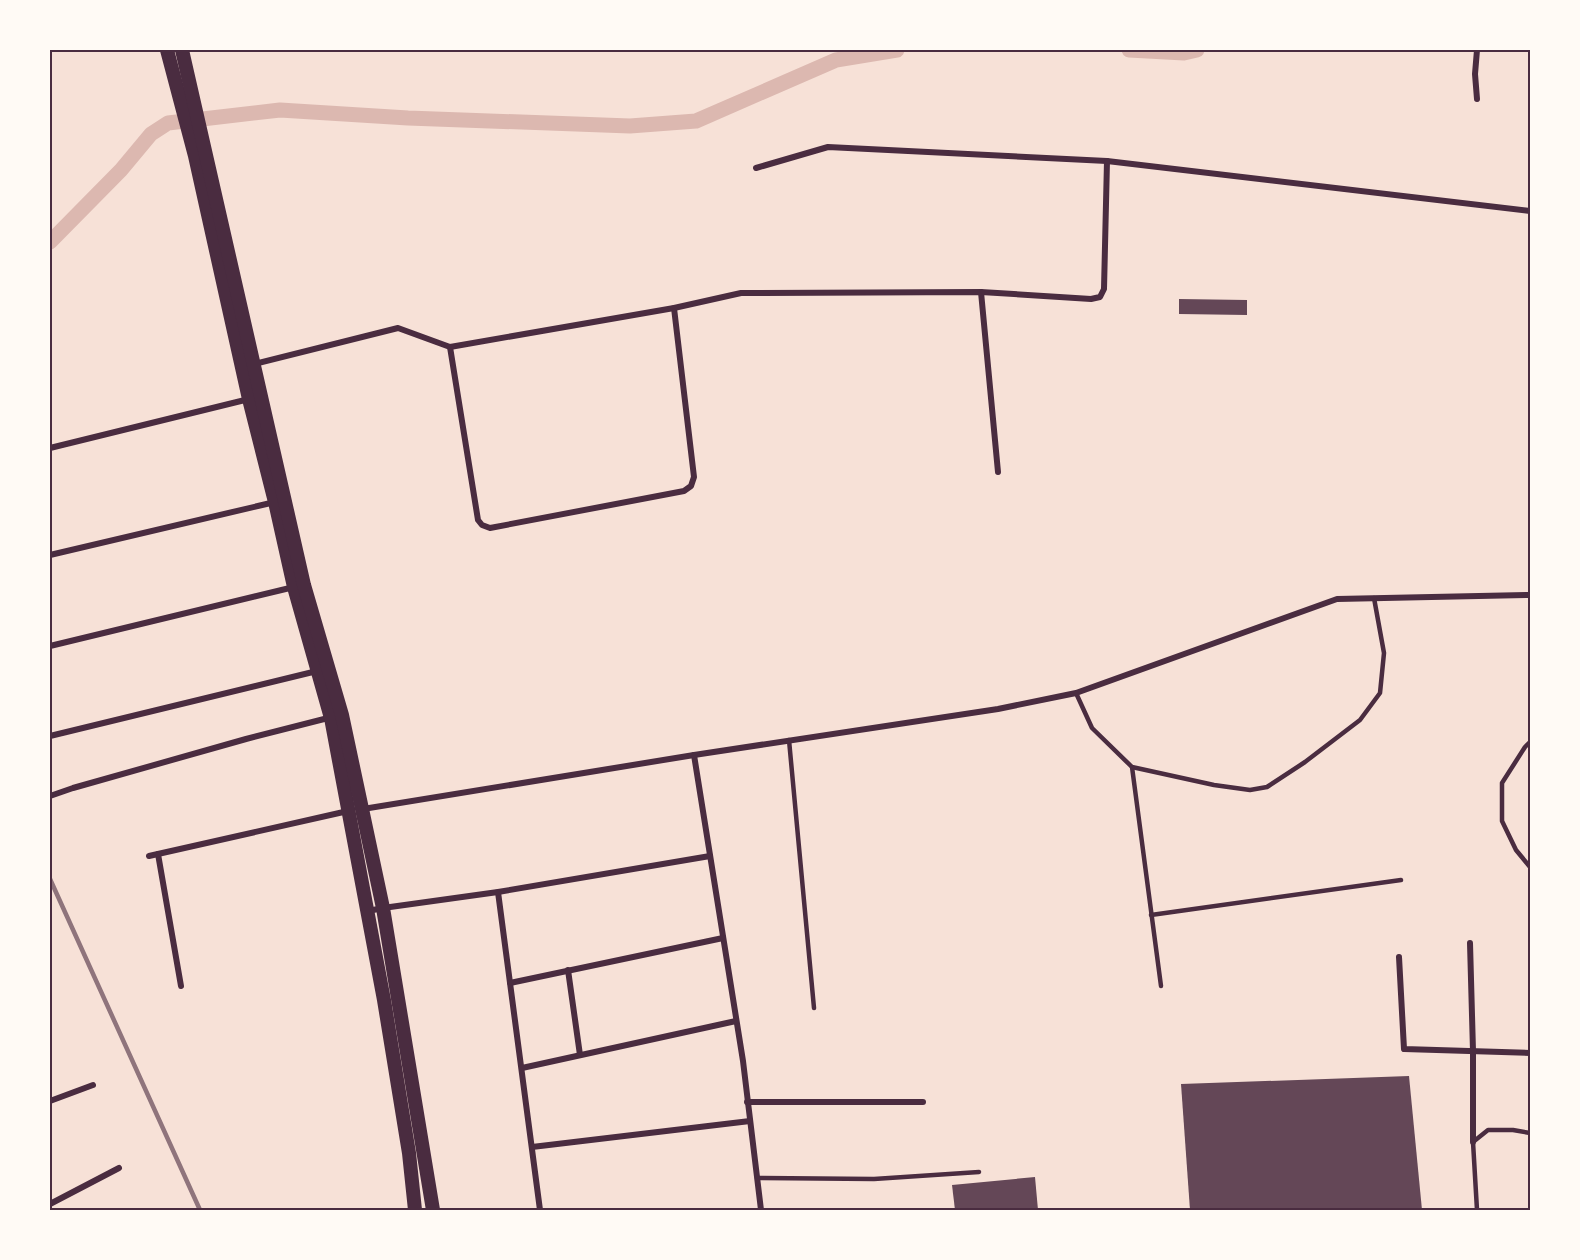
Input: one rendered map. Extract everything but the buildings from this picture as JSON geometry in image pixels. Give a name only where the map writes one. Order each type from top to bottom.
[{"type":"main road","points":[[167,50],[178,91],[200,153],[254,364],[255,398]]},
{"type":"main road","points":[[182,50],[197,115],[200,153],[299,586],[336,716],[355,810],[383,908],[433,1210]]},
{"type":"main road","points":[[355,810],[367,911],[409,1153],[415,1210]]},
{"type":"street","points":[[1477,50],[1475,74],[1477,99]]},
{"type":"street","points":[[756,168],[828,147],[1107,161],[1530,211]]},
{"type":"street","points":[[254,364],[398,328],[450,347],[674,308],[741,293],[981,292],[1091,299],[1100,297],[1104,289],[1107,161]]},
{"type":"street","points":[[981,292],[998,472]]},
{"type":"street","points":[[450,347],[478,520],[482,525],[490,528],[684,491],[691,486],[694,477],[674,308]]},
{"type":"street","points":[[50,448],[255,398]]},
{"type":"street","points":[[50,555],[280,501]]},
{"type":"street","points":[[50,646],[299,586]]},
{"type":"street","points":[[149,855],[355,810],[998,708],[1076,693],[1337,599],[1530,595]]},
{"type":"street","points":[[50,736],[323,669]]},
{"type":"street","points":[[50,796],[246,739],[336,716]]},
{"type":"street","points":[[694,755],[736,1021],[761,1210]]},
{"type":"street","points":[[158,854],[181,986]]},
{"type":"street","points":[[367,911],[498,892],[710,856]]},
{"type":"street","points":[[498,892],[540,1210]]},
{"type":"street","points":[[510,983],[723,938]]},
{"type":"street","points":[[1470,944],[1473,1142]]},
{"type":"street","points":[[1399,957],[1404,1049],[1530,1053]]},
{"type":"street","points":[[568,970],[580,1055]]},
{"type":"street","points":[[522,1068],[736,1021]]},
{"type":"street","points":[[50,1101],[93,1085]]},
{"type":"street","points":[[747,1102],[923,1102]]},
{"type":"street","points":[[532,1147],[750,1121]]},
{"type":"street","points":[[50,1204],[119,1168]]},
{"type":"lane","points":[[1076,693],[1092,728],[1132,767],[1214,785],[1250,790],[1267,787],[1305,762],[1360,720],[1380,693],[1384,653],[1374,598]]},
{"type":"lane","points":[[789,741],[814,1008]]},
{"type":"lane","points":[[1530,742],[1502,783],[1502,821],[1516,850],[1530,867]]},
{"type":"lane","points":[[1132,767],[1161,986]]},
{"type":"lane","points":[[1151,915],[1401,880]]},
{"type":"lane","points":[[1477,1210],[1473,1142],[1488,1130],[1514,1130],[1530,1133]]},
{"type":"lane","points":[[757,1178],[874,1179],[979,1172]]},
{"type":"waterway","points":[[50,242],[121,170],[151,134],[168,123],[280,110],[408,118],[630,126],[696,121],[836,60],[897,50]]},
{"type":"waterway","points":[[1129,50],[1184,53],[1197,50]]},
{"type":"railway","points":[[50,879],[200,1210]]}]
